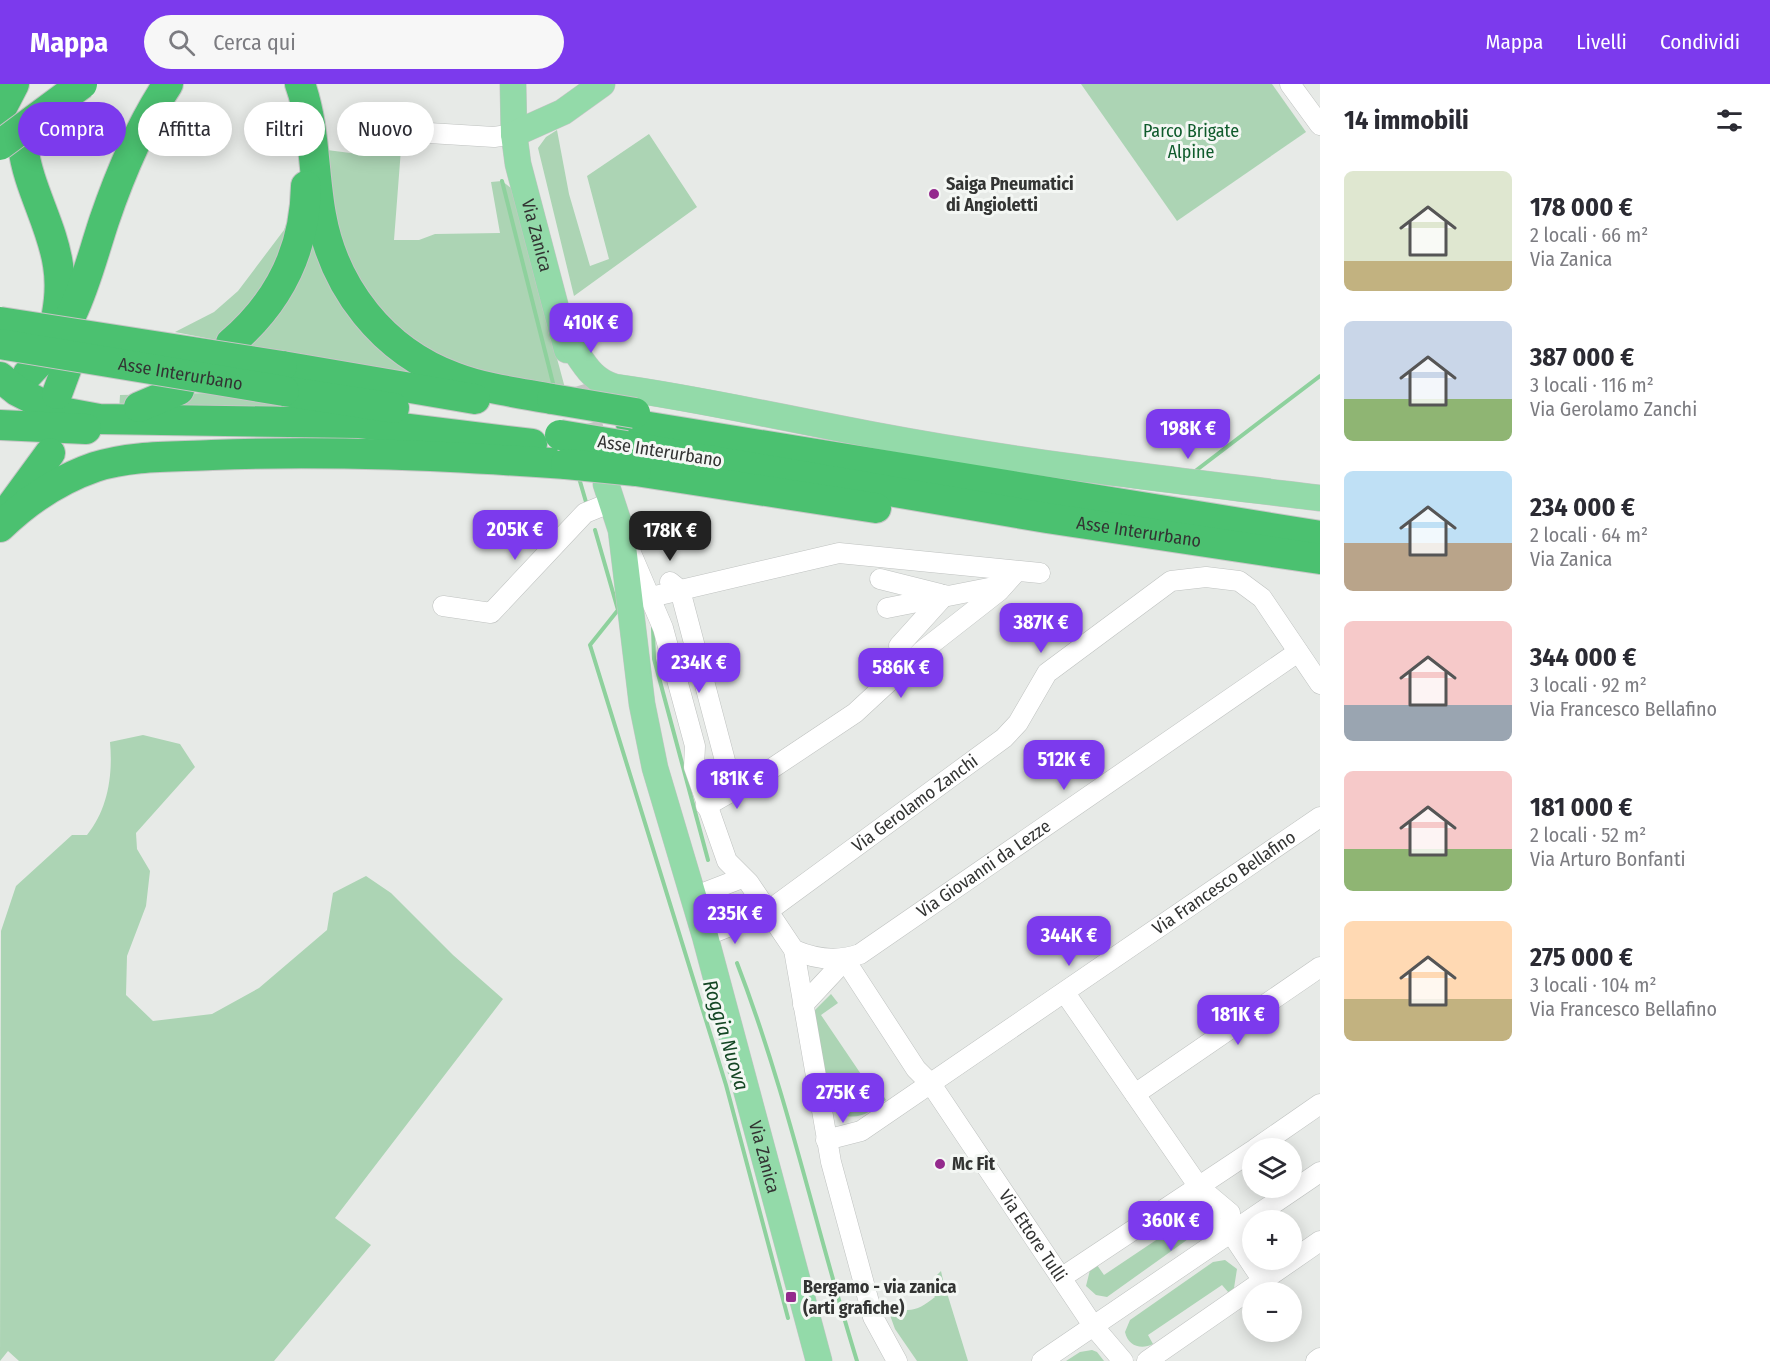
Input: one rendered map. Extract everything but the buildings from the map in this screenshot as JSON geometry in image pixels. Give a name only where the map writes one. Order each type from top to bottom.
[{"type":"highway","points":[[39,374],[53,335],[59,308],[58,265],[30,180],[11,145],[82,84]]},
{"type":"highway","points":[[168,84],[141,132],[122,173],[80,301],[39,374],[17,391],[56,411],[99,418],[306,420],[413,429]]},
{"type":"highway","points":[[86,316],[112,232],[155,127],[182,84]]},
{"type":"highway","points":[[231,343],[257,321],[279,288],[301,231],[306,173],[302,134],[290,84]]},
{"type":"highway","points":[[300,84],[315,161]]},
{"type":"highway","points":[[323,84],[315,161],[316,188],[328,246],[346,289],[373,322],[404,350],[446,374],[473,383],[563,424],[631,442],[914,514],[977,519],[1047,518]]},
{"type":"highway","name":"Asse Interurbano","points":[[0,322],[283,379]]},
{"type":"highway","name":"Asse Interurbano","points":[[0,344],[283,379],[563,424],[860,496],[932,499],[1320,559]]},
{"type":"highway","points":[[139,407],[179,390]]},
{"type":"highway","points":[[0,426],[61,429],[413,429],[563,424]]},
{"type":"highway","points":[[0,525],[29,501],[70,478],[96,467],[131,460],[316,453],[417,455],[563,424]]},
{"type":"highway","name":"Asse Interurbano","points":[[631,442],[693,433],[1320,537]]},
{"type":"highway","points":[[0,514],[42,446],[0,525]]},
{"type":"highway","points":[[1237,525],[1320,528]]},
{"type":"main road","name":"Via Zanica","points":[[513,84],[513,134],[518,164],[562,333],[563,424]]},
{"type":"main road","points":[[513,134],[563,112],[602,84]]},
{"type":"main road","points":[[562,333],[574,345],[590,375],[615,387],[698,398],[908,441],[1158,478],[1320,498]]},
{"type":"main road","name":"Via Zanica","points":[[600,502],[621,530],[646,727],[705,936],[819,1361]]},
{"type":"street","points":[[1290,84],[1320,125]]},
{"type":"street","points":[[434,134],[494,138],[513,134]]},
{"type":"street","points":[[443,606],[492,613],[600,502]]},
{"type":"street","name":"Via Zanica","points":[[621,530],[663,628],[695,746],[694,767],[706,806],[727,861],[742,878]]},
{"type":"street","points":[[647,589],[680,590],[839,553],[1010,578]]},
{"type":"street","points":[[887,608],[1010,578],[1040,573]]},
{"type":"street","name":"Via Gerolamo Zanchi","points":[[705,936],[768,911],[1004,738],[1018,723],[1047,673],[1171,581],[1206,577],[1239,581],[1262,598],[1320,684]]},
{"type":"street","points":[[706,806],[741,787],[855,713],[921,652],[1010,578]]},
{"type":"street","points":[[880,579],[945,595]]},
{"type":"street","points":[[680,590],[741,787]]},
{"type":"street","points":[[899,646],[945,595]]},
{"type":"street","name":"Via Giovanni da Lezze","points":[[803,1005],[845,960],[869,948],[1298,652]]},
{"type":"street","name":"Via Francesco Bellafino","points":[[826,1140],[861,1131],[1320,818]]},
{"type":"street","points":[[693,897],[742,878],[749,883],[794,950],[826,1140],[873,1317],[897,1361]]},
{"type":"street","points":[[794,950],[808,956],[845,960]]},
{"type":"street","name":"Via Ettore Tulli","points":[[845,960],[916,1069],[931,1084],[1094,1327],[1123,1361]]},
{"type":"street","points":[[1135,1094],[1320,967]]},
{"type":"street","points":[[1065,993],[1199,1187],[1215,1232],[1231,1233]]},
{"type":"street","points":[[1271,1138],[1320,1104]]},
{"type":"street","points":[[1061,1278],[1242,1158]]},
{"type":"street","points":[[1041,1361],[1320,1172]]},
{"type":"street","points":[[1231,1233],[1263,1281]]},
{"type":"street","points":[[1147,1361],[1320,1241]]},
{"type":"street","points":[[1316,1361],[1320,1358]]},
{"type":"green space","name":"Parco Brigate Alpine","points":[[1081,84],[1272,84],[1306,132],[1177,221]]},
{"type":"green space","points":[[557,130],[569,194],[590,266],[609,259],[587,176],[649,134],[697,207],[574,296],[538,148],[546,137]]},
{"type":"green space","points":[[327,150],[337,151],[337,156],[400,156],[394,240],[419,240],[435,234],[500,233],[491,182],[502,181],[511,188],[565,388],[463,373],[389,329],[337,250]]},
{"type":"green space","points":[[304,178],[323,248],[448,385],[175,332],[214,312],[238,291],[284,230]]},
{"type":"green space","points":[[212,393],[328,409],[119,411],[120,395]]},
{"type":"green space","points":[[143,735],[180,744],[195,767],[136,833],[137,849],[150,871],[146,906],[127,956],[126,995],[153,1021],[212,1014],[259,988],[327,930],[333,893],[366,876],[391,893],[453,955],[503,999],[335,1218],[371,1245],[274,1361],[19,1361],[8,1351],[0,1361],[1,931],[16,886],[72,835],[87,835],[94,825],[108,791],[111,767],[110,742]]},
{"type":"green space","points":[[831,994],[838,1003],[821,1015],[869,1086],[875,1083],[886,1100],[863,1115],[852,1117],[837,1114],[830,1102],[812,1013]]},
{"type":"green space","points":[[1186,1206],[1198,1216],[1199,1226],[1191,1237],[1107,1297],[1096,1295],[1086,1286],[1090,1270],[1097,1265],[1104,1275],[1180,1224],[1172,1210]]},
{"type":"green space","points":[[1225,1260],[1237,1269],[1234,1288],[1229,1293],[1222,1285],[1148,1335],[1153,1344],[1140,1347],[1129,1341],[1125,1332],[1130,1320],[1213,1262]]},
{"type":"green space","points":[[941,1271],[968,1361],[917,1361],[895,1329],[887,1307],[891,1305],[909,1310],[924,1305],[935,1297],[928,1288],[935,1283],[933,1279]]},
{"type":"green space","points":[[1092,1350],[1097,1352],[1104,1361],[1066,1361],[1080,1352]]},
{"type":"waterway","name":"Roggia Nuova","points":[[502,181],[554,387]]},
{"type":"waterway","points":[[1194,472],[1320,376]]},
{"type":"waterway","name":"Roggia Nuova","points":[[579,478],[586,502]]},
{"type":"waterway","name":"Roggia Nuova","points":[[595,530],[618,610],[590,645],[726,1085],[788,1318]]},
{"type":"waterway","points":[[653,628],[654,659],[708,860]]},
{"type":"waterway","points":[[719,899],[723,909]]},
{"type":"waterway","points":[[737,963],[771,1061],[857,1361]]},
{"type":"tunnel","points":[[578,386],[599,458]]},
{"type":"place","name":"Saiga Pneumatici di Angioletti","points":[[934,194]]},
{"type":"place","name":"Mc Fit","points":[[940,1164]]},
{"type":"place","name":"Bergamo - via zanica (arti grafiche)","points":[[791,1297]]}]
